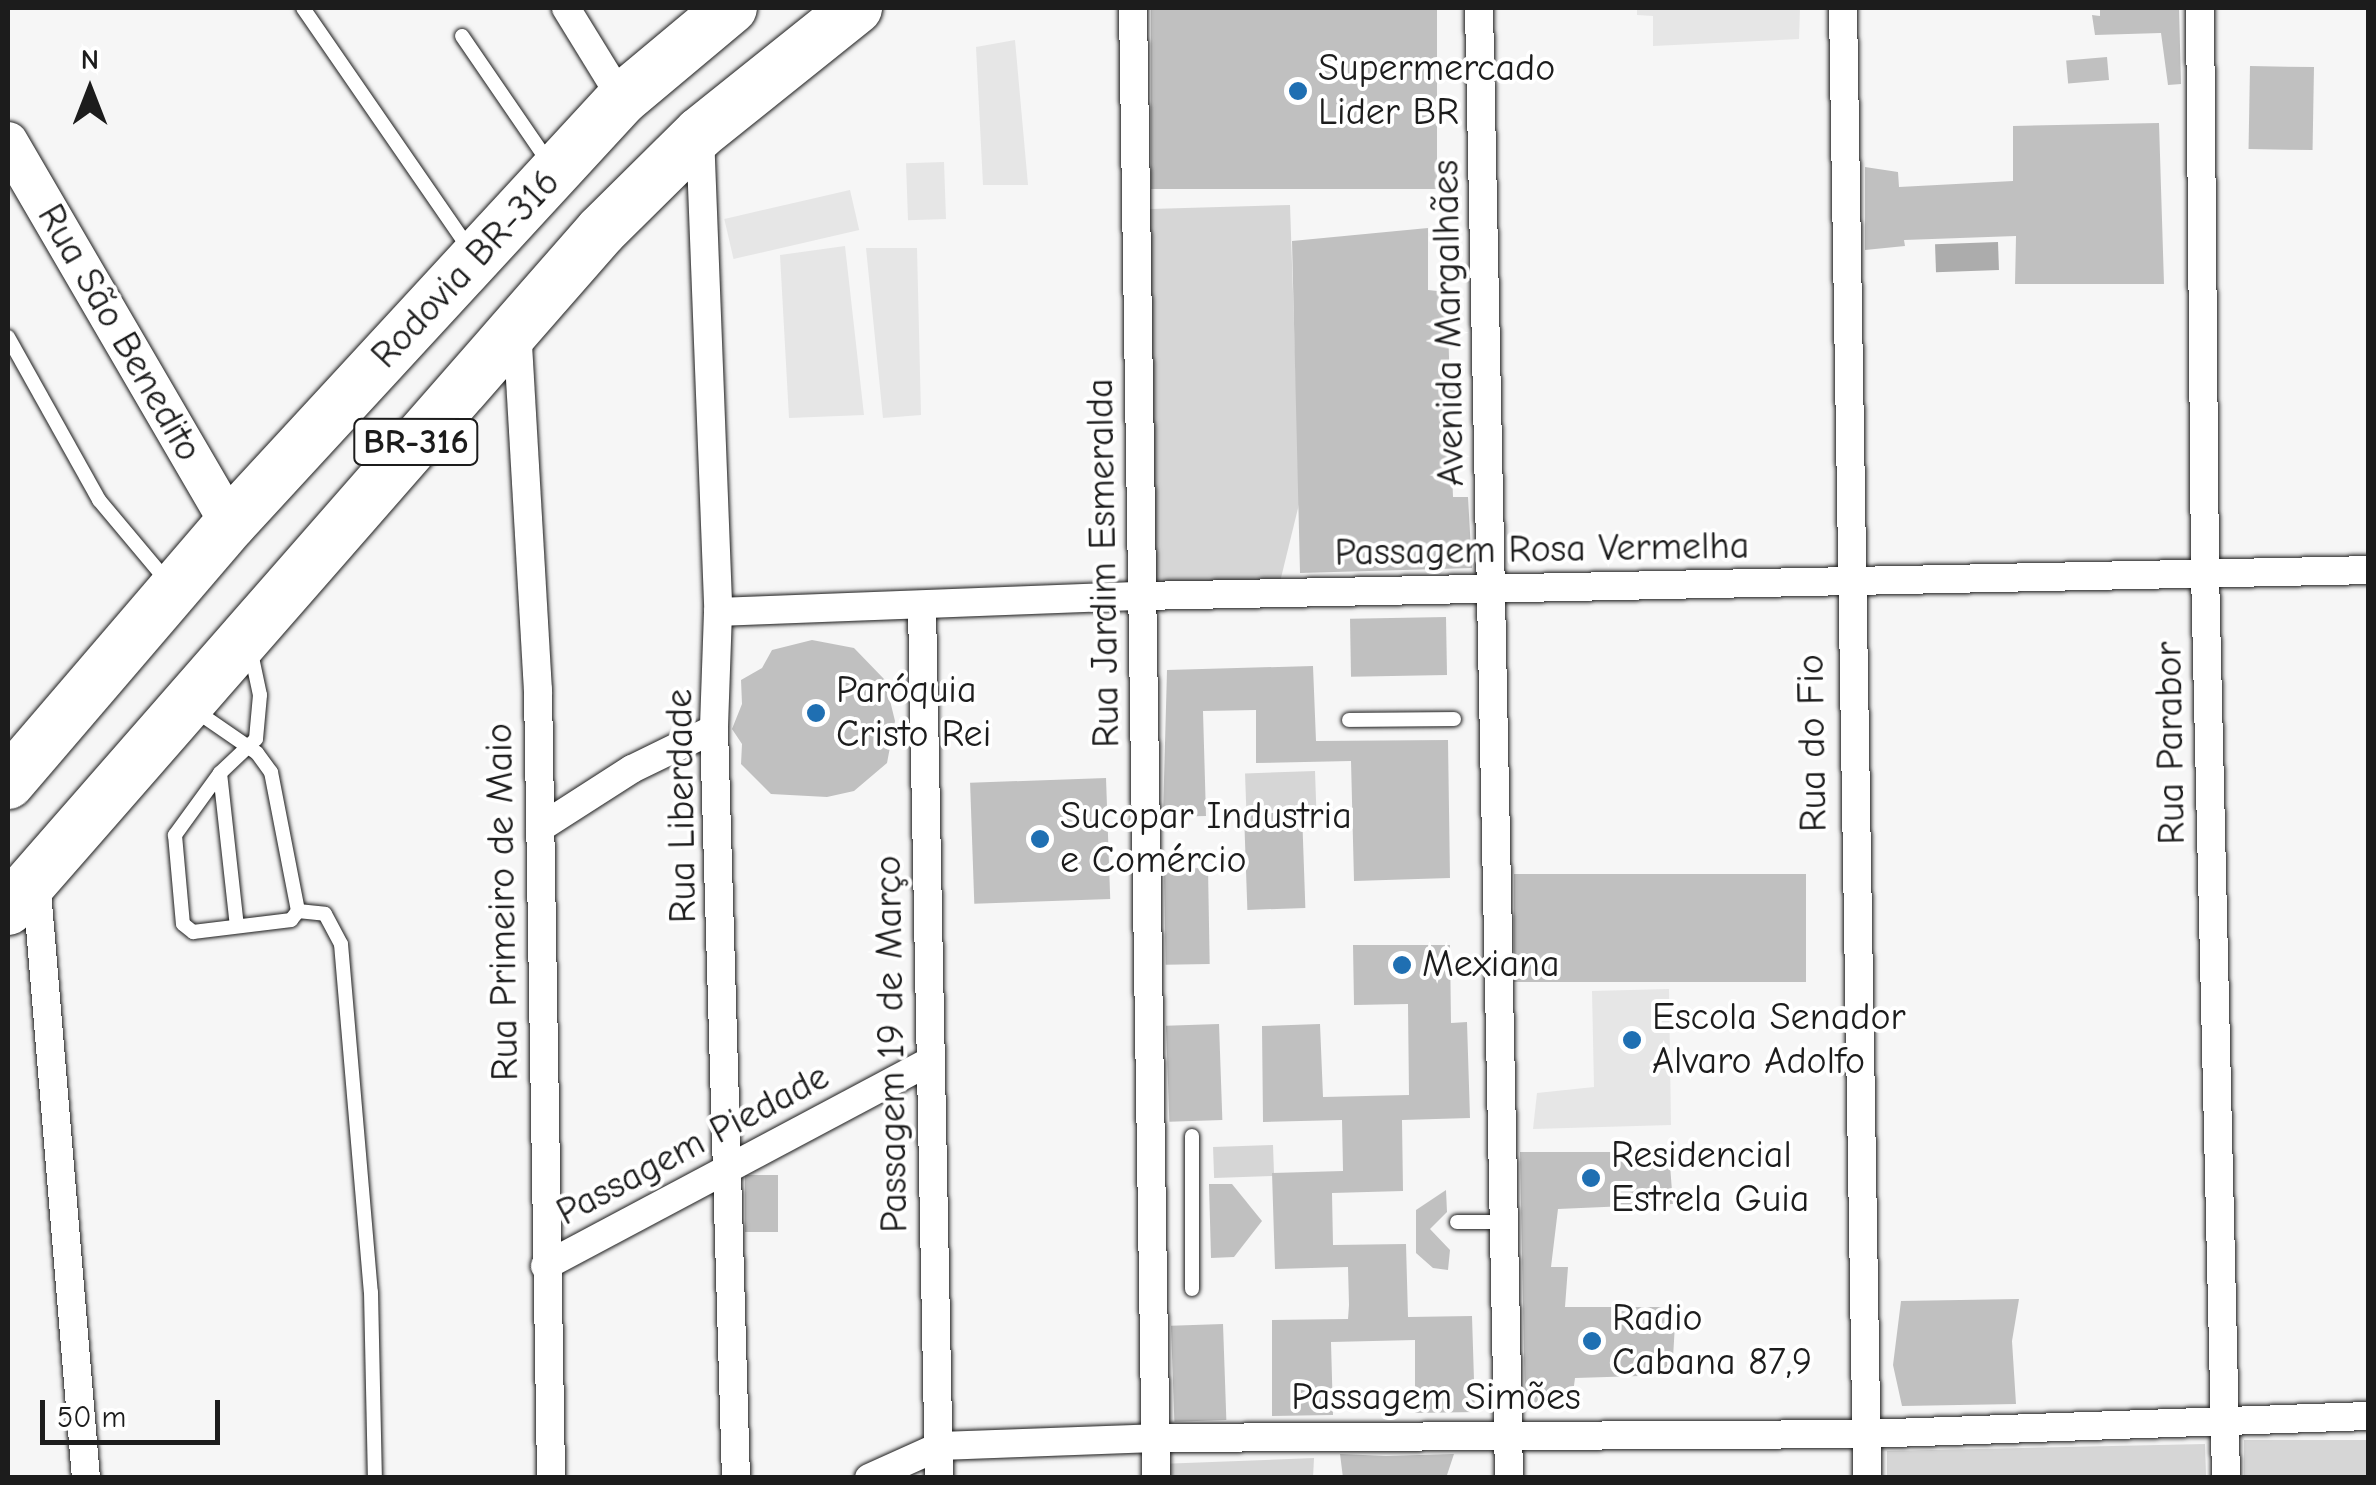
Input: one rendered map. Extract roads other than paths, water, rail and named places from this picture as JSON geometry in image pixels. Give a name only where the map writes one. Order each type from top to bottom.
[{"type":"highway","name":"Rodovia BR-316","points":[[174,589],[622,99],[732,8]]},
{"type":"highway","name":"BR-316","points":[[22,893],[517,326],[700,133],[856,8]]},
{"type":"highway","name":"BR-316","points":[[8,783],[174,589]]},
{"type":"street","points":[[566,8],[622,99]]},
{"type":"street","name":"Rua Jardim Esmeralda","points":[[1133,8],[1156,1478]]},
{"type":"street","name":"Avenida Margalhães","points":[[1479,8],[1510,1478]]},
{"type":"street","name":"Rua do Fio","points":[[1842,8],[1848,580],[1867,1478]]},
{"type":"street","name":"Rua Parabor","points":[[2200,8],[2205,572],[2226,1478]]},
{"type":"street","name":"Rua Liberdade","points":[[700,133],[718,612],[714,729],[730,1170],[736,1478]]},
{"type":"street","name":"Rua São Benedito","points":[[8,142],[230,524]]},
{"type":"street","name":"Rua Primeiro de Maio","points":[[517,326],[540,828],[545,1266],[552,1478]]},
{"type":"street","name":"Passagem Rosa Vermelha","points":[[718,612],[922,608],[1142,596],[2368,570]]},
{"type":"street","name":"Passagem 19 de Março","points":[[922,608],[928,1062],[940,1478]]},
{"type":"street","points":[[540,828],[632,769],[714,729]]},
{"type":"street","points":[[22,893],[86,1478]]},
{"type":"street","name":"Passagem Piedade","points":[[545,1266],[928,1062]]},
{"type":"street","name":"Passagem Simões","points":[[869,1478],[940,1446],[1156,1438],[1865,1434],[2222,1416],[2368,1416]]},
{"type":"lane","points":[[303,8],[475,257]]},
{"type":"lane","points":[[462,36],[555,172]]},
{"type":"lane","points":[[8,338],[99,500],[174,589]]},
{"type":"lane","points":[[186,704],[250,748],[278,787],[298,911],[292,920],[193,932],[182,924],[175,835],[220,772],[250,748],[261,711],[246,636]]},
{"type":"lane","points":[[1349,720],[1454,720]]},
{"type":"lane","points":[[220,772],[237,926]]},
{"type":"lane","points":[[298,911],[325,914],[341,944],[372,1292],[375,1478]]},
{"type":"lane","points":[[1192,1136],[1192,1289]]},
{"type":"lane","points":[[1457,1222],[1504,1222]]},
{"type":"place","name":"Supermercado Lider BR","points":[[1298,91]]},
{"type":"place","name":"Paróquia Cristo Rei","points":[[816,713]]},
{"type":"place","name":"Sucopar Industria e Comércio","points":[[1040,839]]},
{"type":"place","name":"Mexiana","points":[[1402,965]]},
{"type":"place","name":"Escola Senador Alvaro Adolfo","points":[[1632,1040]]},
{"type":"place","name":"Residencial Estrela Guia","points":[[1591,1178]]},
{"type":"place","name":"Radio Cabana 87,9","points":[[1592,1341]]}]
